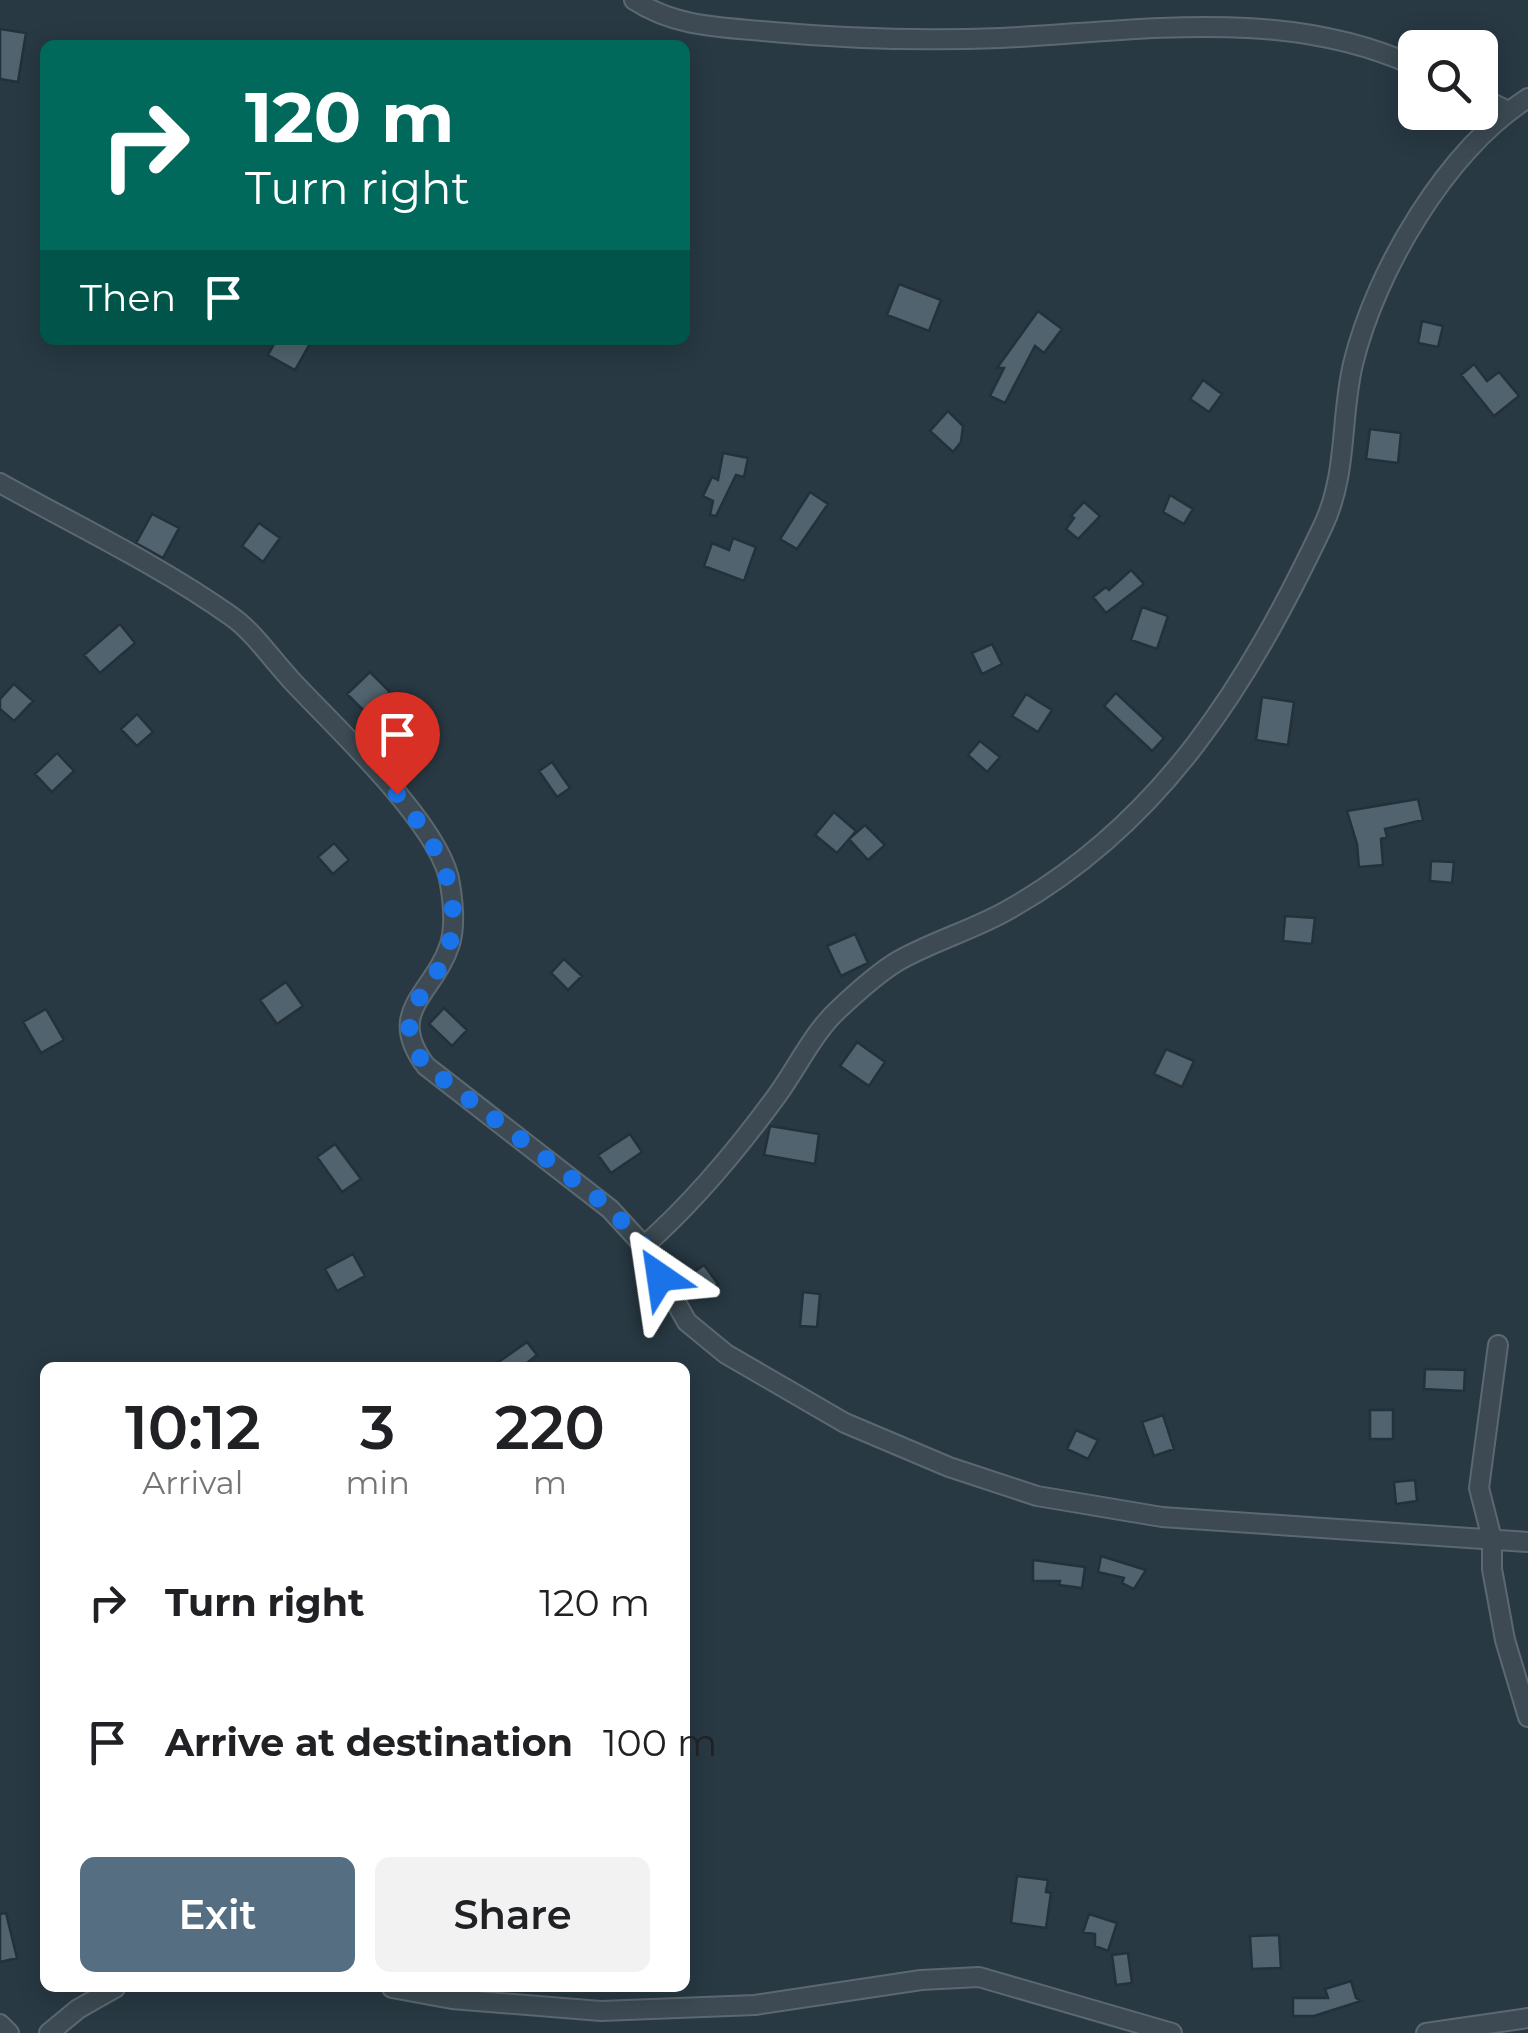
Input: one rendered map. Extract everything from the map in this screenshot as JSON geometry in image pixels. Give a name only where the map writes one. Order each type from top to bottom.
[{"type":"street","points":[[634,0],[679,22],[891,42],[1220,26],[1293,30],[1398,58]]},
{"type":"street","points":[[644,1246],[724,1165],[836,1011],[896,962],[1008,910],[1062,873],[1165,787],[1221,712],[1247,669],[1334,503],[1343,463],[1353,365],[1402,242],[1432,195],[1508,111],[1528,98]]},
{"type":"street","points":[[1498,106],[1508,111]]},
{"type":"street","points":[[0,483],[182,583],[235,619],[384,779],[422,825],[450,878],[450,944],[412,1010],[408,1029],[413,1048],[426,1066],[610,1208],[644,1246],[686,1322],[726,1354],[845,1423],[949,1467],[1037,1496],[1162,1517],[1528,1542]]},
{"type":"street","points":[[1498,1345],[1479,1488],[1492,1539],[1492,1569],[1505,1640],[1528,1717]]},
{"type":"street","points":[[414,1992],[601,2012],[755,2005],[921,1980],[979,1977],[1172,2033]]},
{"type":"street","points":[[49,2033],[78,2009],[109,1992]]},
{"type":"street","points":[[1426,2033],[1528,2018]]},
{"type":"street","points":[[0,2024],[9,2033]]},
{"type":"building","points":[[0,29],[26,33],[18,82],[0,79]]},
{"type":"building","points":[[899,284],[941,300],[929,331],[887,315]]},
{"type":"building","points":[[1038,311],[1062,329],[1044,353],[1035,346],[1005,403],[990,396],[1004,368],[997,368]]},
{"type":"building","points":[[1422,321],[1443,326],[1438,347],[1418,343]]},
{"type":"building","points":[[273,345],[309,345],[295,370],[268,355]]},
{"type":"building","points":[[1474,364],[1487,381],[1499,372],[1519,396],[1494,416],[1461,375]]},
{"type":"building","points":[[1203,380],[1222,394],[1209,412],[1190,399]]},
{"type":"building","points":[[948,411],[963,426],[961,442],[953,452],[930,431]]},
{"type":"building","points":[[1370,429],[1401,433],[1398,463],[1366,459]]},
{"type":"building","points":[[723,453],[748,458],[744,477],[736,475],[716,516],[710,515],[713,501],[703,496],[712,477],[718,480]]},
{"type":"building","points":[[810,492],[828,504],[797,549],[780,539]]},
{"type":"building","points":[[1170,495],[1193,509],[1184,524],[1163,512]]},
{"type":"building","points":[[1084,502],[1100,516],[1078,539],[1066,529],[1074,518],[1071,516]]},
{"type":"building","points":[[152,514],[179,528],[163,558],[136,543]]},
{"type":"building","points":[[259,523],[280,538],[263,562],[242,546]]},
{"type":"building","points":[[733,538],[756,547],[744,581],[704,566],[712,543],[729,550]]},
{"type":"building","points":[[1131,570],[1144,584],[1106,613],[1093,597],[1106,587],[1109,590]]},
{"type":"building","points":[[1142,607],[1168,616],[1157,649],[1131,640]]},
{"type":"building","points":[[120,624],[135,643],[100,673],[84,655]]},
{"type":"building","points":[[992,644],[1002,664],[982,674],[972,653]]},
{"type":"building","points":[[370,672],[390,692],[367,714],[347,694]]},
{"type":"building","points":[[14,684],[33,701],[14,721],[0,709],[0,699]]},
{"type":"building","points":[[1116,693],[1164,738],[1152,751],[1104,706]]},
{"type":"building","points":[[1026,694],[1052,710],[1038,732],[1012,716]]},
{"type":"building","points":[[1262,697],[1294,702],[1288,745],[1256,740]]},
{"type":"building","points":[[137,714],[153,732],[137,746],[121,729]]},
{"type":"building","points":[[980,741],[1000,757],[987,772],[968,755]]},
{"type":"building","points":[[57,753],[74,771],[52,792],[35,774]]},
{"type":"building","points":[[552,762],[570,788],[557,797],[539,771]]},
{"type":"building","points":[[1418,799],[1423,820],[1385,829],[1387,837],[1381,839],[1383,865],[1359,867],[1347,811]]},
{"type":"building","points":[[834,812],[856,831],[837,853],[815,835]]},
{"type":"building","points":[[865,825],[885,845],[868,860],[849,839]]},
{"type":"building","points":[[334,843],[349,860],[333,874],[318,857]]},
{"type":"building","points":[[1431,861],[1454,862],[1452,883],[1430,881]]},
{"type":"building","points":[[1285,916],[1315,918],[1312,944],[1283,941]]},
{"type":"building","points":[[855,934],[868,963],[841,976],[827,946]]},
{"type":"building","points":[[564,959],[582,976],[568,990],[551,973]]},
{"type":"building","points":[[286,982],[303,1006],[277,1024],[260,1000]]},
{"type":"building","points":[[444,1008],[467,1030],[452,1046],[429,1024]]},
{"type":"building","points":[[46,1009],[64,1040],[41,1053],[23,1022]]},
{"type":"building","points":[[857,1042],[885,1062],[869,1086],[840,1066]]},
{"type":"building","points":[[1166,1049],[1194,1061],[1182,1087],[1154,1074]]},
{"type":"building","points":[[770,1126],[819,1134],[815,1164],[764,1155]]},
{"type":"building","points":[[630,1134],[642,1152],[611,1173],[598,1155]]},
{"type":"building","points":[[335,1144],[361,1179],[342,1192],[317,1157]]},
{"type":"building","points":[[353,1254],[365,1276],[337,1291],[325,1269]]},
{"type":"building","points":[[704,1265],[718,1284],[702,1296],[688,1276]]},
{"type":"building","points":[[803,1292],[820,1294],[817,1327],[800,1326]]},
{"type":"building","points":[[527,1342],[537,1355],[528,1362],[499,1362]]},
{"type":"building","points":[[1425,1369],[1465,1370],[1464,1391],[1424,1389]]},
{"type":"building","points":[[1370,1410],[1393,1410],[1393,1439],[1370,1439]]},
{"type":"building","points":[[1163,1415],[1174,1449],[1154,1456],[1142,1422]]},
{"type":"building","points":[[1076,1430],[1098,1440],[1088,1459],[1067,1449]]},
{"type":"building","points":[[1415,1480],[1417,1501],[1396,1504],[1394,1482]]},
{"type":"building","points":[[1101,1556],[1146,1570],[1134,1589],[1122,1583],[1124,1578],[1098,1572]]},
{"type":"building","points":[[1033,1560],[1085,1567],[1082,1588],[1059,1585],[1060,1581],[1033,1581]]},
{"type":"building","points":[[1017,1876],[1048,1880],[1046,1892],[1051,1893],[1046,1928],[1011,1923]]},
{"type":"building","points":[[6,1913],[17,1958],[0,1962],[0,1914]]},
{"type":"building","points":[[1089,1914],[1117,1923],[1108,1951],[1095,1946],[1095,1934],[1083,1932]]},
{"type":"building","points":[[1279,1935],[1281,1968],[1252,1969],[1250,1936]]},
{"type":"building","points":[[1128,1953],[1132,1983],[1116,1985],[1112,1955]]},
{"type":"building","points":[[1351,1981],[1356,1998],[1361,2001],[1314,2016],[1293,2016],[1293,1998],[1328,1998],[1325,1989]]},
{"type":"route","points":[[397,794],[422,825],[450,878],[450,944],[412,1010],[408,1029],[413,1048],[426,1066],[610,1208],[644,1246],[660,1277]]}]
